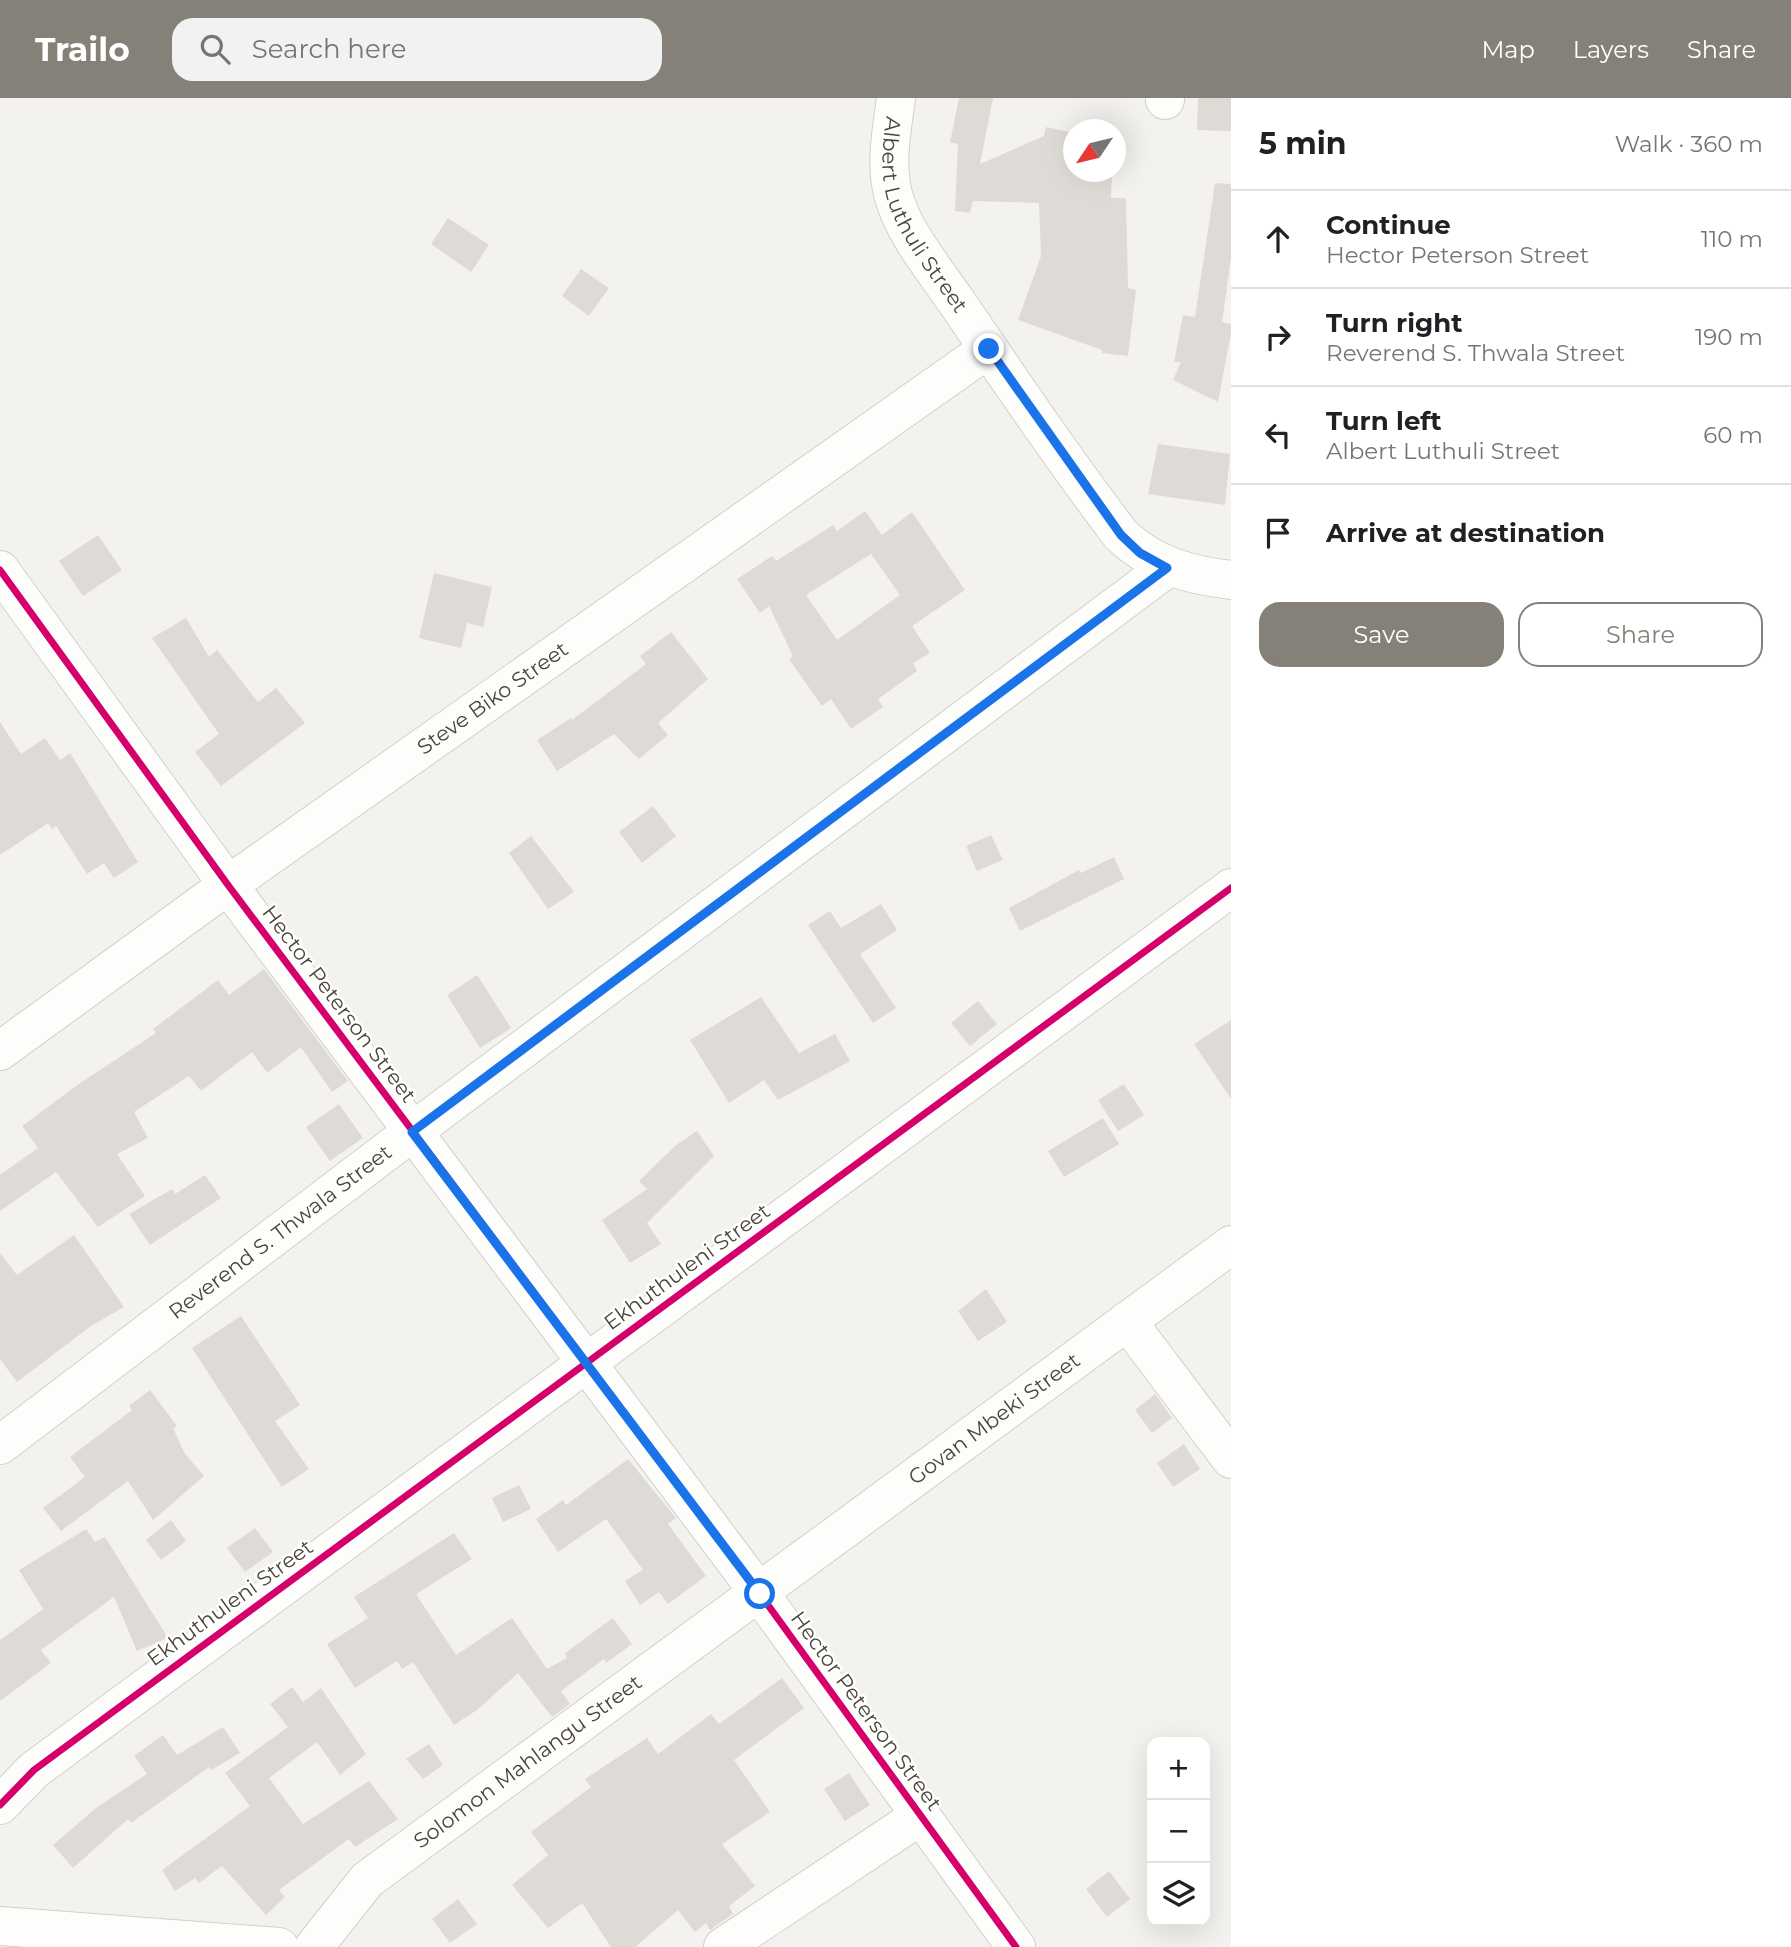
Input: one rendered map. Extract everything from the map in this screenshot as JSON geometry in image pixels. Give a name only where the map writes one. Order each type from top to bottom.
[{"type":"street","name":"Albert Luthuli Street","points":[[896,98],[890,147],[894,195],[914,238],[989,349],[1121,535],[1140,553],[1167,568],[1231,580]]},
{"type":"street","name":"Steve Biko Street","points":[[0,1051],[228,885],[989,349]]},
{"type":"street","name":"Reverend S. Thwala Street","points":[[0,1445],[412,1132],[1167,568]]},
{"type":"street","name":"Hector Peterson Street","points":[[0,570],[228,885],[760,1594],[1016,1947]]},
{"type":"street","name":"Ekhuthuleni Street","points":[[0,1805],[34,1770],[1231,888]]},
{"type":"street","name":"Govan Mbeki Street","points":[[760,1594],[1231,1245]]},
{"type":"street","points":[[1127,1321],[1231,1459]]},
{"type":"street","name":"Solomon Mahlangu Street","points":[[314,1947],[367,1880],[760,1594]]},
{"type":"street","points":[[723,1947],[920,1816]]},
{"type":"street","points":[[0,1926],[279,1947]]},
{"type":"building","points":[[959,98],[993,98],[980,164],[1044,136],[1046,127],[1063,131],[1063,182],[1112,182],[1111,198],[1126,198],[1128,288],[1136,290],[1128,356],[1102,353],[1102,350],[1018,320],[1041,256],[1039,203],[973,201],[970,213],[955,211],[958,144],[950,142]]},
{"type":"building","points":[[1198,98],[1231,98],[1231,131],[1197,130]]},
{"type":"building","points":[[1215,183],[1231,184],[1231,258],[1222,322],[1231,324],[1231,333],[1218,402],[1173,380],[1181,362],[1174,362],[1183,315],[1195,317]]},
{"type":"building","points":[[448,218],[489,245],[471,272],[431,244]]},
{"type":"building","points":[[581,269],[609,288],[589,316],[562,296]]},
{"type":"building","points":[[1158,444],[1230,454],[1225,505],[1148,494]]},
{"type":"building","points":[[865,511],[882,535],[912,512],[965,590],[912,626],[930,653],[913,663],[917,671],[878,699],[883,707],[851,729],[831,699],[822,706],[789,659],[793,656],[769,606],[760,613],[737,579],[772,556],[776,561],[833,525],[837,531]],"holes":[[[871,554],[900,595],[837,640],[806,595]]]},
{"type":"building","points":[[98,535],[122,570],[83,596],[59,561]]},
{"type":"building","points":[[434,573],[492,587],[483,627],[467,623],[461,648],[419,638]]},
{"type":"building","points":[[186,618],[209,657],[217,650],[258,702],[276,688],[305,723],[221,786],[195,752],[219,734],[152,638]]},
{"type":"building","points":[[671,632],[708,679],[658,723],[668,735],[639,759],[614,734],[557,771],[537,740],[571,718],[572,720],[646,664],[640,656]]},
{"type":"building","points":[[0,722],[21,754],[45,738],[60,760],[70,753],[138,862],[114,878],[104,863],[87,874],[56,826],[52,829],[48,823],[0,855]]},
{"type":"building","points":[[653,806],[676,836],[642,863],[619,832]]},
{"type":"building","points":[[991,835],[1003,860],[977,871],[966,846]]},
{"type":"building","points":[[531,836],[574,892],[548,909],[509,853]]},
{"type":"building","points":[[1114,857],[1124,879],[1020,931],[1009,908],[1079,870],[1081,873]]},
{"type":"building","points":[[881,904],[897,930],[860,954],[896,1008],[873,1023],[808,925],[830,911],[841,928]]},
{"type":"building","points":[[264,969],[348,1081],[332,1092],[301,1047],[267,1073],[252,1052],[201,1091],[189,1076],[134,1112],[148,1138],[117,1154],[145,1196],[98,1227],[56,1172],[0,1211],[0,1175],[38,1148],[22,1126],[156,1033],[153,1029],[218,980],[229,995]]},
{"type":"building","points":[[477,975],[511,1028],[480,1048],[447,995]]},
{"type":"building","points":[[761,997],[799,1053],[835,1034],[850,1061],[778,1100],[764,1080],[729,1103],[690,1040]]},
{"type":"building","points":[[978,1001],[997,1024],[970,1046],[951,1023]]},
{"type":"building","points":[[1231,1020],[1231,1099],[1194,1044]]},
{"type":"building","points":[[1124,1084],[1144,1115],[1118,1131],[1098,1100]]},
{"type":"building","points":[[339,1104],[363,1138],[330,1161],[306,1127]]},
{"type":"building","points":[[1103,1118],[1119,1144],[1064,1177],[1048,1151]]},
{"type":"building","points":[[697,1131],[714,1156],[647,1223],[661,1244],[630,1263],[602,1220],[647,1189],[639,1181],[676,1145]]},
{"type":"building","points":[[205,1175],[221,1198],[150,1245],[129,1214],[172,1189],[175,1194]]},
{"type":"building","points":[[74,1235],[124,1307],[91,1326],[17,1382],[0,1359],[0,1253],[17,1275]]},
{"type":"building","points":[[986,1289],[1007,1322],[978,1341],[958,1311]]},
{"type":"building","points":[[241,1316],[300,1405],[275,1421],[309,1469],[282,1487],[192,1348]]},
{"type":"building","points":[[150,1390],[177,1426],[173,1428],[185,1454],[204,1476],[153,1520],[128,1481],[61,1531],[43,1508],[85,1477],[70,1457],[132,1410],[129,1406]]},
{"type":"building","points":[[1155,1394],[1172,1418],[1152,1433],[1135,1410]]},
{"type":"building","points":[[1184,1444],[1200,1469],[1173,1487],[1157,1463]]},
{"type":"building","points":[[628,1459],[676,1518],[668,1524],[706,1576],[668,1604],[659,1592],[640,1605],[625,1581],[643,1570],[606,1519],[558,1552],[536,1519],[563,1500],[566,1505]]},
{"type":"building","points":[[519,1485],[531,1509],[503,1522],[492,1498]]},
{"type":"building","points":[[171,1520],[186,1541],[161,1560],[146,1540]]},
{"type":"building","points":[[255,1528],[273,1552],[245,1572],[227,1548]]},
{"type":"building","points":[[86,1529],[95,1542],[105,1537],[168,1638],[137,1651],[114,1597],[41,1650],[51,1663],[0,1701],[0,1640],[43,1609],[19,1570]]},
{"type":"building","points":[[454,1533],[472,1559],[416,1594],[456,1655],[512,1618],[547,1669],[567,1658],[565,1653],[613,1618],[632,1644],[606,1663],[604,1659],[561,1691],[570,1704],[552,1717],[518,1673],[477,1710],[454,1725],[413,1662],[402,1669],[397,1661],[355,1688],[327,1644],[368,1618],[354,1597]]},
{"type":"building","points":[[782,1678],[804,1708],[734,1760],[770,1812],[722,1844],[755,1886],[729,1906],[733,1914],[710,1930],[706,1923],[695,1932],[678,1910],[635,1947],[611,1947],[582,1903],[548,1928],[512,1885],[548,1855],[531,1832],[591,1787],[585,1779],[647,1738],[658,1754],[711,1714],[719,1724]]},
{"type":"building","points":[[292,1687],[303,1702],[321,1688],[366,1754],[340,1775],[317,1742],[269,1778],[303,1824],[369,1781],[398,1819],[355,1847],[349,1839],[279,1890],[285,1897],[266,1915],[222,1866],[199,1883],[195,1878],[175,1891],[162,1870],[250,1806],[225,1773],[288,1727],[270,1704]]},
{"type":"building","points":[[223,1727],[240,1753],[211,1770],[209,1767],[131,1823],[128,1819],[73,1868],[53,1845],[96,1808],[147,1774],[134,1756],[163,1735],[177,1755]]},
{"type":"building","points":[[429,1744],[443,1765],[423,1779],[406,1759]]},
{"type":"building","points":[[849,1773],[870,1805],[845,1821],[824,1789]]},
{"type":"building","points":[[1109,1871],[1130,1899],[1107,1917],[1086,1889]]},
{"type":"building","points":[[458,1899],[477,1924],[450,1943],[432,1919]]},
{"type":"cycle path","points":[[0,570],[228,885],[760,1594],[1016,1947]]},
{"type":"cycle path","points":[[0,1805],[34,1770],[1231,888]]},
{"type":"route","points":[[760,1594],[588,1362],[412,1132],[1167,568],[1140,553],[1121,535],[1087,491],[989,349]]}]
